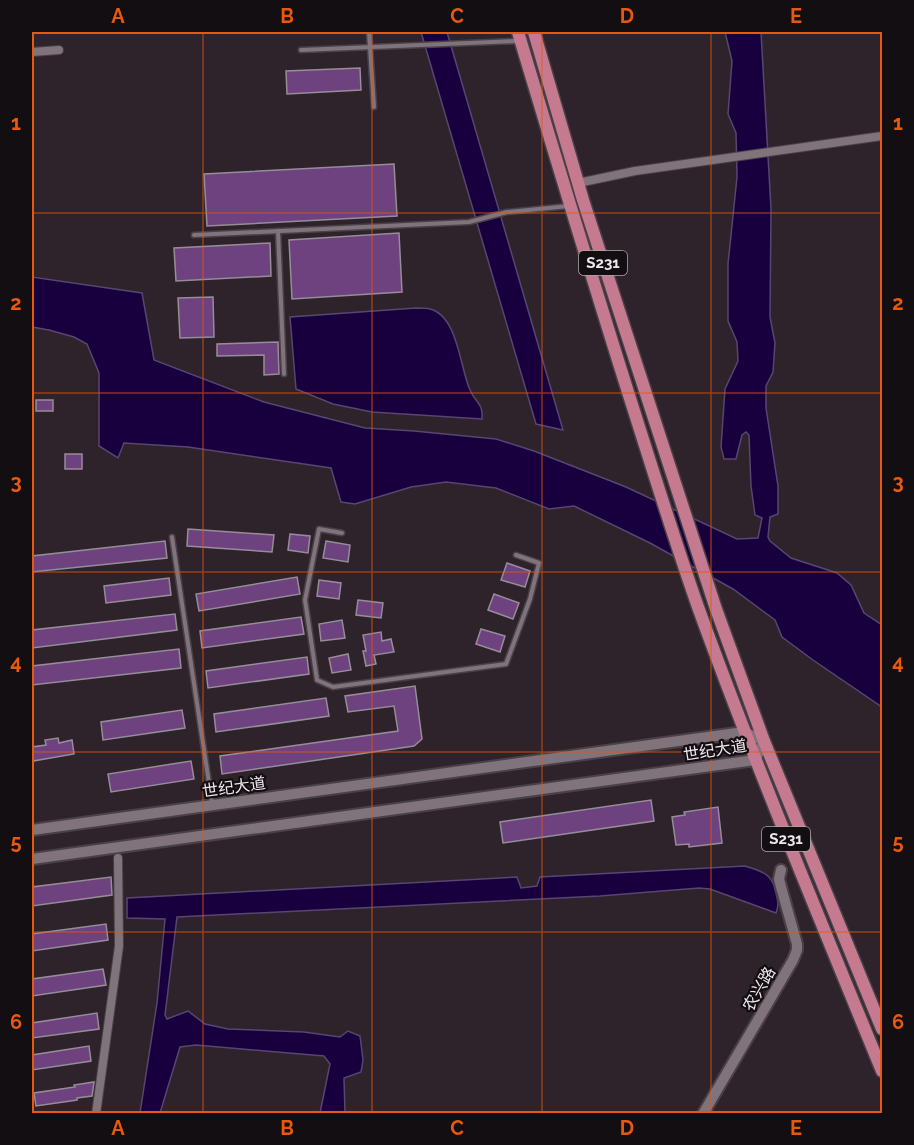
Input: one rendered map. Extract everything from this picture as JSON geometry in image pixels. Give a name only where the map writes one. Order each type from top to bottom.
[{"type":"main road","name":"S231","points":[[534,32],[578,183],[716,609],[764,741],[882,1029]]},
{"type":"main road","name":"S231","points":[[520,36],[570,206],[697,604],[792,855],[882,1071]]},
{"type":"main road","name":"世纪大道","points":[[32,830],[744,732],[764,741],[755,760],[32,859]]},
{"type":"main road","name":"农兴路","points":[[703,1113],[797,950],[779,879],[781,870]]},
{"type":"street","points":[[32,52],[59,50]]},
{"type":"street","points":[[578,183],[635,171],[882,136]]},
{"type":"street","points":[[96,1113],[119,945],[118,858]]},
{"type":"lane","points":[[369,32],[374,107]]},
{"type":"lane","points":[[301,50],[456,44],[520,36]]},
{"type":"lane","points":[[194,235],[469,222],[507,212],[570,206]]},
{"type":"lane","points":[[278,231],[284,374]]},
{"type":"lane","points":[[342,532],[319,529],[305,600],[317,680],[333,687],[506,663],[530,599],[539,563],[516,555]]},
{"type":"lane","points":[[172,537],[212,805]]},
{"type":"shaded area","points":[[421,32],[447,32],[563,430],[536,424]]},
{"type":"shaded area","points":[[725,32],[761,32],[771,209],[770,317],[775,343],[773,372],[766,386],[766,408],[778,486],[778,514],[770,517],[768,537],[791,558],[837,573],[851,585],[864,613],[882,625],[882,707],[782,637],[775,620],[733,589],[650,543],[574,506],[549,509],[496,488],[446,482],[411,487],[355,504],[341,502],[331,468],[188,447],[124,443],[118,458],[99,446],[99,373],[87,344],[74,337],[32,327],[32,277],[142,293],[154,360],[264,402],[365,428],[496,439],[534,451],[626,487],[737,539],[758,538],[762,518],[755,515],[751,486],[749,435],[746,432],[742,435],[736,459],[724,459],[721,447],[725,389],[738,361],[737,342],[728,321],[728,264],[737,177],[736,133],[728,114],[732,61]]},
{"type":"shaded area","points":[[430,309],[447,322],[457,344],[470,390],[480,406],[482,419],[372,412],[333,404],[296,389],[290,317]]},
{"type":"shaded area","points":[[745,866],[766,874],[772,881],[778,901],[776,913],[710,889],[699,888],[600,896],[177,917],[165,1015],[167,1019],[188,1011],[205,1024],[228,1029],[304,1032],[340,1037],[348,1031],[360,1036],[363,1060],[361,1072],[344,1078],[345,1113],[320,1113],[330,1064],[324,1056],[196,1045],[180,1047],[160,1113],[140,1113],[157,1003],[165,919],[127,918],[127,898],[517,877],[521,888],[537,886],[540,877]]},
{"type":"building","points":[[360,68],[361,90],[287,94],[286,71]]},
{"type":"building","points":[[394,164],[397,216],[207,226],[204,174]]},
{"type":"building","points":[[399,233],[402,292],[292,299],[289,240]]},
{"type":"building","points":[[270,243],[271,276],[176,281],[174,248]]},
{"type":"building","points":[[213,297],[214,337],[180,338],[178,298]]},
{"type":"building","points":[[278,342],[279,374],[264,375],[264,355],[217,356],[217,344]]},
{"type":"building","points":[[36,400],[53,400],[53,411],[36,411]]},
{"type":"building","points":[[65,454],[82,454],[82,469],[65,469]]},
{"type":"building","points":[[188,529],[274,535],[272,552],[187,546]]},
{"type":"building","points":[[290,534],[310,536],[308,553],[288,550]]},
{"type":"building","points":[[165,541],[167,558],[32,572],[32,556]]},
{"type":"building","points":[[326,541],[350,545],[348,562],[323,558]]},
{"type":"building","points":[[507,563],[530,571],[525,587],[501,580]]},
{"type":"building","points":[[297,577],[300,594],[199,611],[196,594]]},
{"type":"building","points":[[169,578],[171,595],[106,603],[104,586]]},
{"type":"building","points":[[319,580],[341,583],[339,599],[317,596]]},
{"type":"building","points":[[494,594],[519,603],[513,619],[488,610]]},
{"type":"building","points":[[358,600],[383,603],[381,618],[356,615]]},
{"type":"building","points":[[175,614],[177,630],[32,648],[32,630]]},
{"type":"building","points":[[301,617],[304,634],[202,648],[200,631]]},
{"type":"building","points":[[342,620],[345,638],[321,641],[319,624]]},
{"type":"building","points":[[481,629],[505,636],[500,652],[476,644]]},
{"type":"building","points":[[381,632],[382,641],[391,639],[394,652],[374,655],[376,664],[366,666],[363,635]]},
{"type":"building","points":[[179,649],[181,668],[32,685],[32,666]]},
{"type":"building","points":[[348,654],[351,670],[332,673],[329,658]]},
{"type":"building","points":[[307,657],[309,674],[208,688],[206,671]]},
{"type":"building","points":[[415,686],[422,739],[414,746],[222,774],[220,756],[398,731],[394,706],[348,712],[345,696]]},
{"type":"building","points":[[326,698],[329,716],[216,732],[214,714]]},
{"type":"building","points":[[182,710],[185,728],[103,740],[101,722]]},
{"type":"building","points":[[58,738],[59,743],[72,740],[74,754],[33,761],[32,747],[46,745],[45,740]]},
{"type":"building","points":[[191,761],[194,779],[111,792],[108,774]]},
{"type":"building","points":[[651,800],[654,821],[503,843],[500,822]]},
{"type":"building","points":[[718,807],[722,843],[689,847],[689,844],[676,845],[672,817],[685,815],[684,812]]},
{"type":"building","points":[[111,877],[112,895],[32,906],[32,887]]},
{"type":"building","points":[[106,924],[108,940],[32,951],[32,934]]},
{"type":"building","points":[[103,969],[106,985],[32,996],[32,979]]},
{"type":"building","points":[[97,1013],[99,1029],[32,1038],[32,1023]]},
{"type":"building","points":[[89,1046],[91,1061],[32,1070],[32,1055]]},
{"type":"building","points":[[94,1082],[92,1096],[36,1106],[34,1093]]}]
